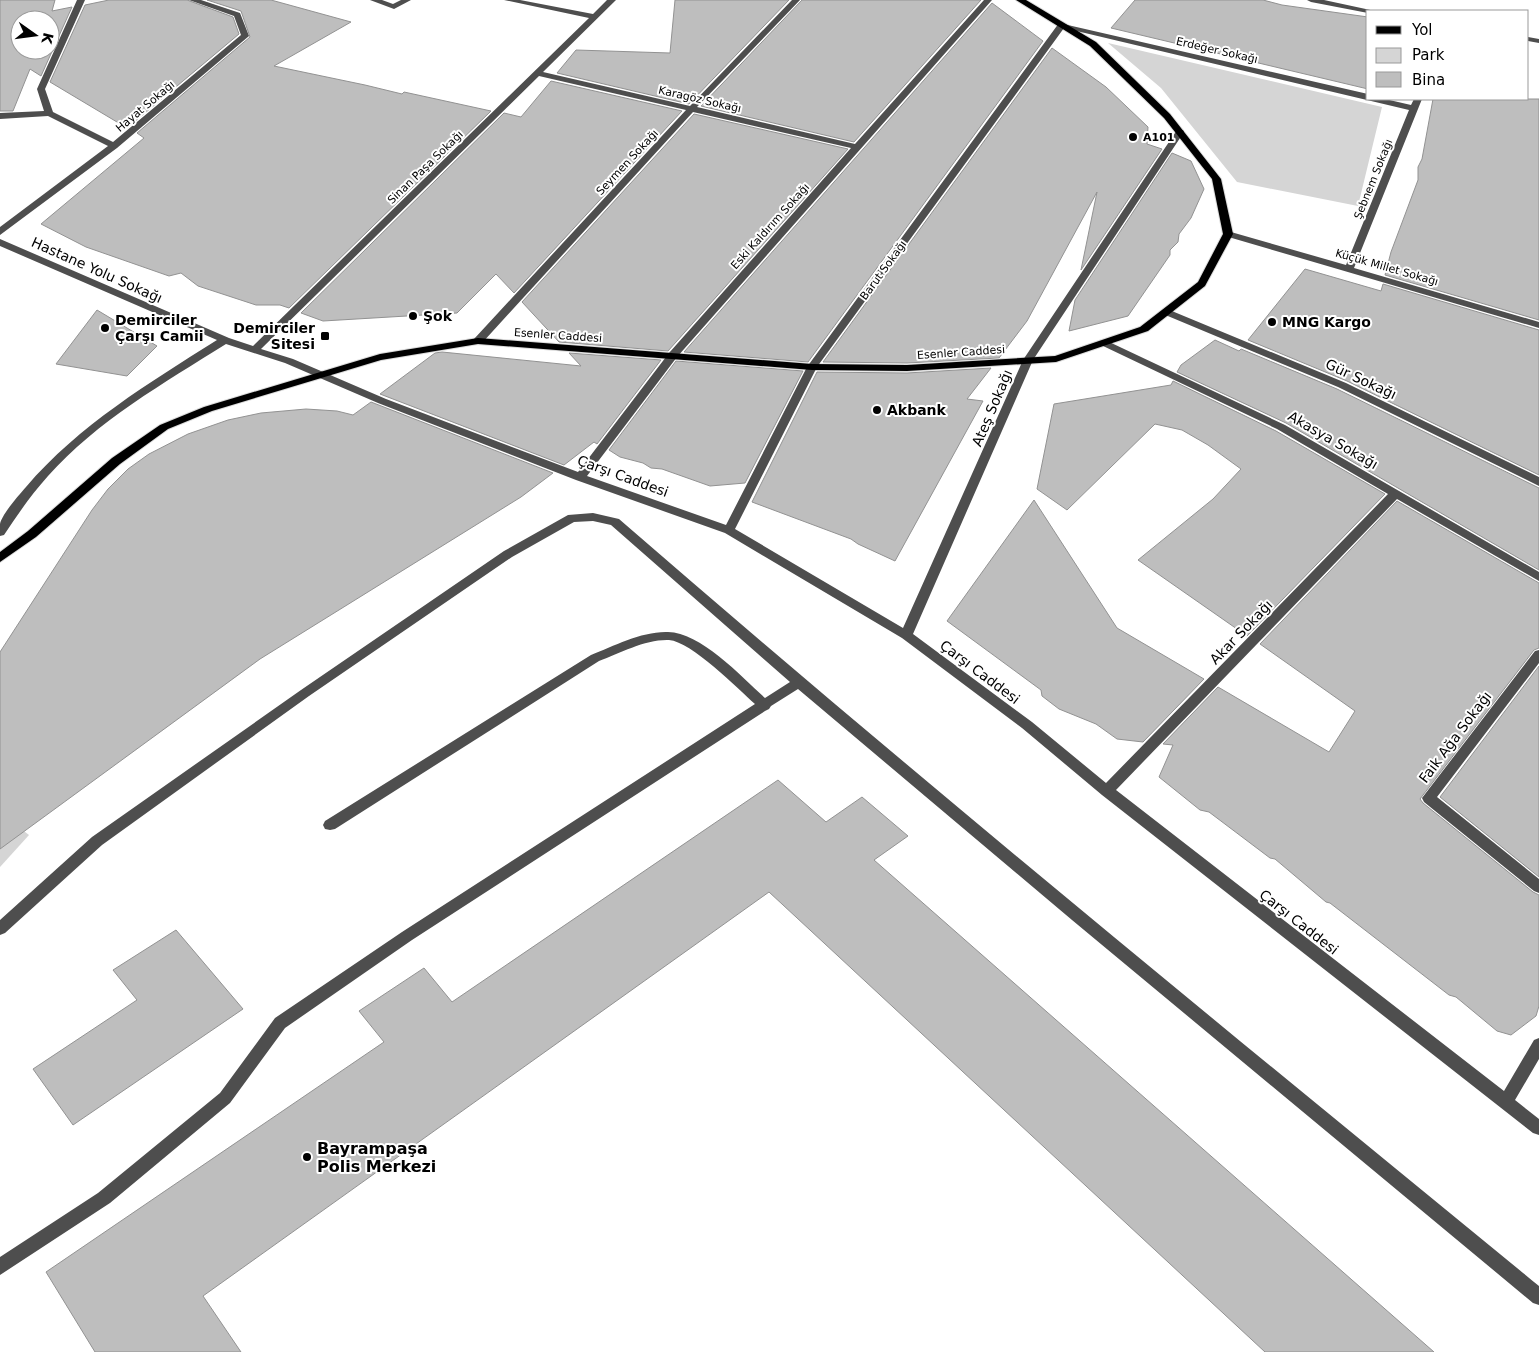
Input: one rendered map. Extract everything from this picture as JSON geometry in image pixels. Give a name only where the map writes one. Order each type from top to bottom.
[{"type":"main road","points":[[1020,0],[1093,44],[1167,116],[1216,179],[1228,234]]},
{"type":"main road","name":"Esenler Caddesi","points":[[0,558],[32,534],[116,461],[164,427],[208,409],[380,357],[478,341],[812,367],[907,368],[1056,359],[1144,329],[1202,284],[1228,234]]},
{"type":"street","points":[[49,113],[41,89],[81,0]]},
{"type":"street","name":"Hayat Sokağı","points":[[0,232],[114,146],[245,36],[237,15],[193,0]]},
{"type":"street","points":[[374,0],[394,7],[407,0]]},
{"type":"street","points":[[508,0],[595,17]]},
{"type":"street","name":"Sinan Paşa Sokağı","points":[[254,350],[612,0]]},
{"type":"street","name":"Seymen Sokağı","points":[[478,341],[691,108],[796,0]]},
{"type":"street","name":"Eski Kaldırım Sokağı","points":[[580,477],[673,355],[988,0]]},
{"type":"street","points":[[1311,0],[1366,10]]},
{"type":"street","name":"Erdeğer Sokağı","points":[[1062,26],[1366,97]]},
{"type":"street","name":"Barut Sokağı","points":[[729,530],[812,367],[1062,26]]},
{"type":"street","name":"Karagöz Sokağı","points":[[538,72],[857,147]]},
{"type":"street","points":[[1385,100],[1416,103]]},
{"type":"street","name":"Şebnem Sokağı","points":[[1349,269],[1416,103]]},
{"type":"street","points":[[0,116],[49,113],[114,146]]},
{"type":"street","name":"Ateş Sokağı","points":[[906,635],[1028,360],[1180,132]]},
{"type":"street","name":"Küçük Millet Sokağı","points":[[1228,234],[1539,325]]},
{"type":"street","name":"Hastane Yolu Sokağı","points":[[0,242],[225,340],[324,374]]},
{"type":"street","name":"Gür Sokağı","points":[[1167,312],[1342,385],[1539,482]]},
{"type":"street","points":[[0,532],[31,487],[54,462],[108,418],[153,385],[225,340]]},
{"type":"street","name":"Akasya Sokağı","points":[[1105,343],[1281,427],[1539,577]]},
{"type":"street","name":"Çarşı Caddesi","points":[[324,374],[382,401],[580,477],[729,530],[906,635],[1027,725],[1107,791],[1539,1128]]},
{"type":"street","name":"Akar Sokağı","points":[[1107,791],[1395,494]]},
{"type":"street","points":[[0,929],[97,841],[305,693],[500,560],[572,518],[593,517],[615,522],[799,682],[1076,916],[1539,1297]]},
{"type":"street","points":[[330,825],[595,658],[643,640],[671,636],[704,651],[765,706]]},
{"type":"street","name":"Faik Ağa Sokağı","points":[[1539,654],[1429,798],[1539,887]]},
{"type":"street","points":[[0,1267],[104,1198],[224,1098],[280,1023],[407,936],[765,706],[799,682]]},
{"type":"street","points":[[1506,1102],[1539,1045]]},
{"type":"green space","points":[[1108,43],[1382,107],[1358,206],[1237,182],[1161,88]]},
{"type":"green space","points":[[0,813],[29,835],[0,867]]},
{"type":"building","points":[[0,0],[55,0],[52,10],[10,10],[10,60],[48,60],[41,76],[30,69],[13,111],[0,111]]},
{"type":"building","points":[[109,0],[187,0],[233,17],[239,34],[127,128],[50,82],[85,5]]},
{"type":"building","points":[[207,0],[271,0],[351,22],[274,66],[491,111],[289,308],[280,305],[256,305],[198,286],[181,273],[169,276],[86,247],[41,224],[144,138],[137,133],[250,37],[241,11]]},
{"type":"building","points":[[675,0],[789,0],[689,104],[557,73],[576,50],[670,53]]},
{"type":"building","points":[[802,0],[981,0],[854,142],[701,106]]},
{"type":"building","points":[[1135,0],[1263,0],[1282,5],[1366,17],[1366,89],[1111,28]]},
{"type":"building","points":[[992,3],[1043,41],[808,362],[684,352]]},
{"type":"building","points":[[72,7],[60,34],[60,10],[57,10]]},
{"type":"building","points":[[1052,48],[1106,87],[1148,127],[1147,144],[1162,149],[1081,270],[1097,192],[1027,321],[999,358],[907,363],[823,362]]},
{"type":"building","points":[[551,81],[682,111],[514,293],[496,274],[457,313],[323,321],[301,313],[504,113],[521,117]]},
{"type":"building","points":[[1539,99],[1539,320],[1385,275],[1391,252],[1418,180],[1418,167],[1422,159],[1433,100]]},
{"type":"building","points":[[694,114],[848,149],[668,351],[559,342],[522,302]]},
{"type":"building","points":[[1172,153],[1191,161],[1204,189],[1191,218],[1179,234],[1178,242],[1170,250],[1170,255],[1128,316],[1069,331],[1075,300]]},
{"type":"building","points":[[1305,269],[1381,291],[1383,284],[1539,330],[1539,475],[1347,381],[1248,340]]},
{"type":"building","name":"Demirciler Çarşı Camii","points":[[97,310],[157,346],[127,376],[56,364]]},
{"type":"building","points":[[1215,340],[1337,389],[1539,488],[1539,570],[1286,423],[1177,372],[1181,365]]},
{"type":"building","points":[[442,352],[581,366],[569,353],[661,360],[597,444],[594,442],[564,465],[380,394],[435,353]]},
{"type":"building","points":[[676,361],[803,371],[745,483],[710,486],[620,457],[609,450]]},
{"type":"building","points":[[991,368],[967,399],[983,401],[895,561],[851,539],[752,502],[817,372],[907,373]]},
{"type":"building","points":[[1173,381],[1276,431],[1385,494],[1247,636],[1138,560],[1213,499],[1241,469],[1208,445],[1182,430],[1155,424],[1067,510],[1037,489],[1054,404],[1171,385]]},
{"type":"building","points":[[371,402],[553,473],[521,497],[260,659],[0,849],[0,652],[92,510],[108,489],[128,469],[149,454],[188,434],[228,420],[261,413],[306,409],[337,411],[353,415]]},
{"type":"building","points":[[1034,500],[1117,628],[1204,679],[1143,742],[1117,739],[1096,724],[1059,709],[1042,696],[1041,690],[947,621]]},
{"type":"building","points":[[1397,501],[1539,583],[1539,648],[1534,650],[1420,799],[1539,895],[1539,1006],[1536,1016],[1511,1035],[1497,1031],[1456,997],[1449,995],[1330,903],[1326,902],[1275,859],[1270,858],[1209,812],[1200,810],[1159,777],[1173,745],[1163,744],[1218,687],[1329,752],[1355,711],[1260,644]]},
{"type":"building","points":[[1539,666],[1539,877],[1440,797]]},
{"type":"building","name":"Bayrampaşa Polis Merkezi","points":[[778,780],[826,822],[862,797],[908,836],[874,860],[1434,1352],[1265,1352],[769,892],[203,1296],[241,1352],[95,1352],[46,1272],[384,1042],[359,1011],[424,968],[452,1002]]},
{"type":"building","points":[[176,930],[243,1009],[73,1125],[33,1069],[137,1000],[113,970]]},
{"type":"place","name":"A101","points":[[1133,137]]},
{"type":"place","name":"Şok","points":[[413,316]]},
{"type":"place","name":"MNG Kargo","points":[[1272,322]]},
{"type":"place","name":"Demirciler Çarşı Camii","points":[[105,328]]},
{"type":"place","name":"Demirciler Sitesi","points":[[325,336]]},
{"type":"place","name":"Akbank","points":[[877,410]]},
{"type":"place","name":"Bayrampaşa Polis Merkezi","points":[[307,1157]]}]
